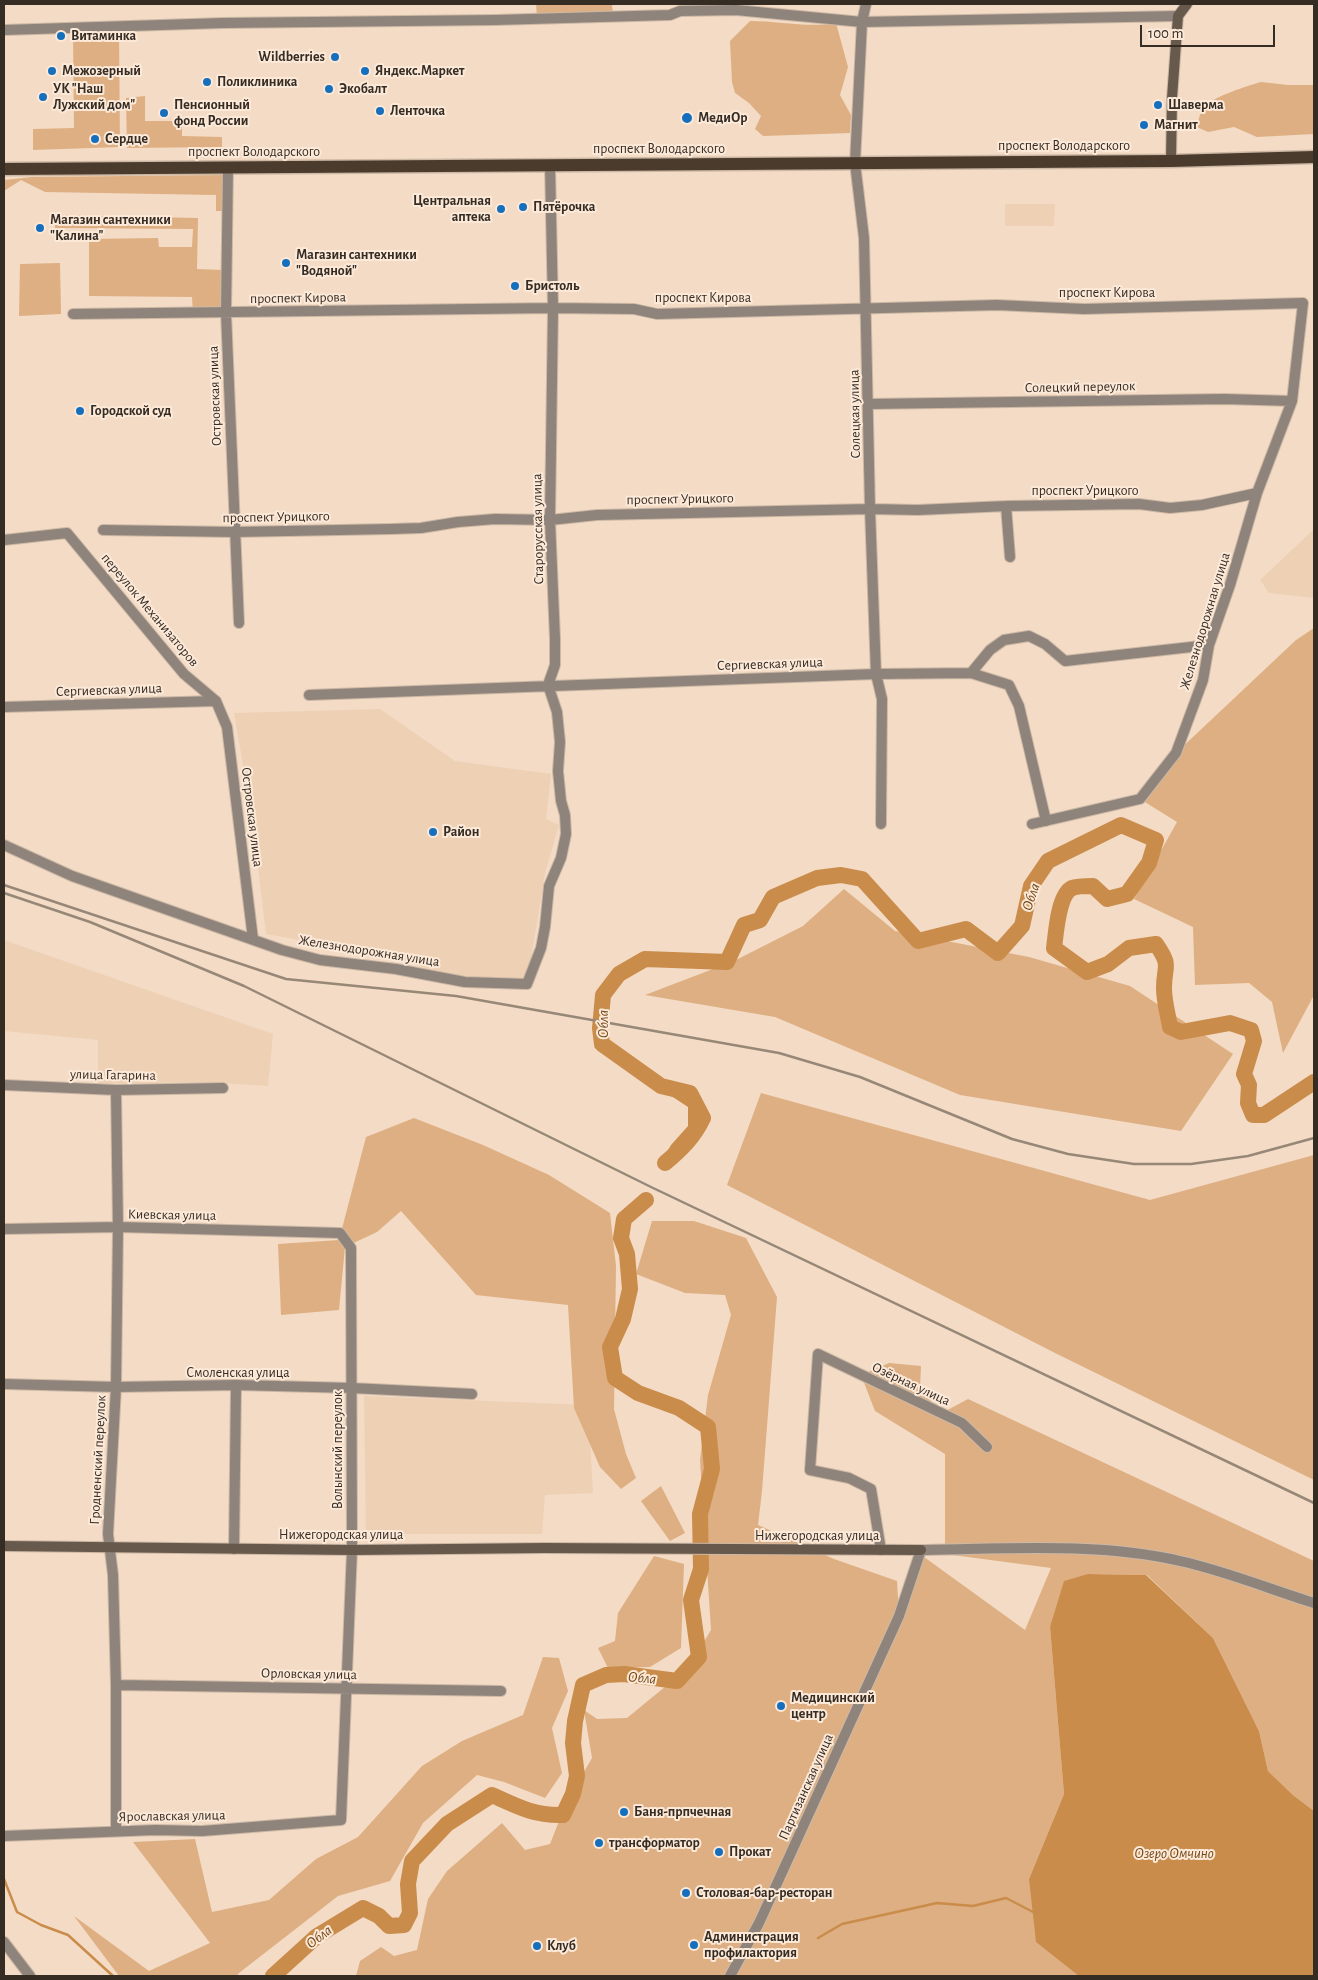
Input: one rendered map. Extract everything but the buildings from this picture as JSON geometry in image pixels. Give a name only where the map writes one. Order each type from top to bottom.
[{"type":"main road","name":"проспект Володарского","points":[[4,169],[855,163],[1314,157]]},
{"type":"street","name":"Солецкая улица","points":[[866,4],[862,22],[855,163],[864,238],[876,674],[882,699],[881,824]]},
{"type":"street","points":[[1171,160],[1172,98],[1178,16],[1187,4]]},
{"type":"street","points":[[4,30],[223,23],[495,20],[670,15],[680,12],[736,7],[862,22],[1178,16]]},
{"type":"street","name":"Старорусская улица","points":[[548,685],[555,665],[550,520],[553,308],[550,165]]},
{"type":"street","name":"Островская улица","points":[[228,167],[226,313],[239,623]]},
{"type":"street","name":"проспект Кирова","points":[[73,314],[553,308],[634,309],[657,314],[998,305],[1084,308],[1303,303]]},
{"type":"street","name":"Железнодорожная улица","points":[[1032,824],[1140,800],[1176,753],[1203,680],[1209,645],[1230,585],[1257,493],[1292,401],[1303,303]]},
{"type":"street","name":"Солецкий переулок","points":[[868,404],[1224,399],[1292,401]]},
{"type":"street","name":"проспект Урицкого","points":[[103,530],[234,532],[421,528],[458,522],[496,519],[550,520],[597,514],[870,509],[918,510],[1006,506],[1139,504],[1170,508],[1202,505],[1257,493]]},
{"type":"street","points":[[1006,506],[1010,557]]},
{"type":"street","name":"переулок Механизаторов","points":[[4,540],[67,533],[184,674],[216,701]]},
{"type":"street","points":[[971,673],[990,650],[1004,640],[1029,636],[1045,644],[1065,661],[1209,645]]},
{"type":"street","name":"Сергиевская улица","points":[[309,694],[876,674],[971,673],[1009,685],[1019,706],[1046,821]]},
{"type":"street","name":"Железнодорожная улица","points":[[4,845],[72,876],[282,950],[320,960],[396,969],[465,982],[527,984],[542,948],[546,927],[549,886],[561,858],[566,834],[566,815],[561,801],[558,771],[560,742],[557,712],[548,685]]},
{"type":"street","name":"Островская улица","points":[[216,701],[227,727],[253,939]]},
{"type":"street","name":"Сергиевская улица","points":[[4,707],[216,701]]},
{"type":"street","name":"улица Гагарина","points":[[4,1085],[116,1090],[223,1088]]},
{"type":"street","name":"Гродненский переулок","points":[[116,1090],[118,1227],[116,1387],[109,1546],[113,1574],[116,1685],[116,1831]]},
{"type":"street","name":"Киевская улица","points":[[4,1229],[118,1227],[340,1233]]},
{"type":"street","name":"Волынский переулок","points":[[340,1233],[351,1248],[352,1388],[352,1550],[348,1688],[341,1820]]},
{"type":"street","name":"Озёрная улица","points":[[881,1550],[871,1489],[849,1478],[810,1470],[818,1354],[962,1423],[987,1447]]},
{"type":"street","name":"Смоленская улица","points":[[4,1384],[116,1387],[236,1385],[472,1394]]},
{"type":"street","points":[[234,1549],[236,1385]]},
{"type":"street","name":"Нижегородская улица","points":[[4,1546],[352,1550],[544,1548],[921,1550]]},
{"type":"street","points":[[921,1550],[1073,1550],[1129,1553],[1179,1560],[1224,1572],[1314,1603]]},
{"type":"street","name":"Партизанская улица","points":[[730,1976],[766,1906],[899,1616],[921,1550]]},
{"type":"street","name":"Орловская улица","points":[[116,1685],[501,1691]]},
{"type":"street","name":"Ярославская улица","points":[[4,1836],[116,1831],[202,1831],[341,1820]]},
{"type":"street","points":[[4,1942],[30,1976]]},
{"type":"shaded area","points":[[536,4],[612,4],[613,16],[537,17]]},
{"type":"shaded area","points":[[750,21],[804,25],[836,23],[848,67],[840,95],[851,115],[850,133],[763,136],[755,129],[761,116],[749,103],[735,93],[732,82],[730,41]]},
{"type":"shaded area","points":[[119,31],[120,147],[33,150],[33,129],[74,128],[73,32]]},
{"type":"shaded area","points":[[1261,82],[1314,85],[1314,134],[1257,137],[1234,127],[1208,132],[1197,127],[1202,109],[1206,105],[1217,98]]},
{"type":"shaded area","points":[[145,96],[145,121],[182,121],[182,136],[222,137],[222,147],[127,148],[126,98]]},
{"type":"shaded area","points":[[224,175],[223,211],[216,211],[216,195],[45,192],[21,180],[4,191],[4,180],[32,177]]},
{"type":"shaded area","points":[[1005,204],[1055,204],[1054,226],[1005,226]]},
{"type":"shaded area","points":[[55,215],[198,218],[197,269],[223,270],[223,313],[193,313],[192,297],[89,296],[89,239],[158,238],[159,247],[192,247],[193,229],[60,228],[55,231]]},
{"type":"shaded area","points":[[60,263],[61,314],[19,316],[20,264]]},
{"type":"shaded area","points":[[1314,529],[1314,598],[1269,593],[1260,580]]},
{"type":"shaded area","points":[[1314,628],[1314,995],[1283,1053],[1272,1002],[1249,983],[1195,985],[1193,927],[1134,899],[1177,822],[1140,799],[1176,753],[1296,640]]},
{"type":"shaded area","points":[[380,709],[455,761],[551,774],[546,819],[559,825],[545,873],[527,984],[465,982],[393,957],[266,934],[252,817],[234,713]]},
{"type":"shaded area","points":[[844,889],[895,931],[1029,957],[1130,986],[1233,1054],[1181,1131],[960,1095],[775,1017],[645,995],[734,961],[803,926]]},
{"type":"shaded area","points":[[4,940],[273,1034],[268,1086],[203,1082],[98,1084],[98,1040],[4,1031]]},
{"type":"shaded area","points":[[761,1093],[1150,1200],[1314,1155],[1314,1480],[1055,1353],[727,1185]]},
{"type":"shaded area","points":[[414,1118],[483,1145],[549,1175],[610,1213],[616,1266],[614,1409],[626,1454],[636,1478],[621,1489],[600,1467],[574,1408],[568,1305],[476,1295],[401,1211],[377,1232],[345,1247],[339,1310],[281,1315],[278,1244],[339,1240],[366,1137]]},
{"type":"shaded area","points":[[652,1221],[694,1221],[746,1238],[777,1297],[758,1525],[834,1559],[897,1581],[899,1614],[924,1557],[1025,1630],[1051,1568],[945,1554],[945,1454],[875,1411],[861,1375],[889,1363],[921,1366],[920,1389],[942,1413],[968,1399],[1314,1561],[1314,1811],[1293,1795],[1268,1771],[1259,1731],[1213,1638],[1147,1575],[1088,1574],[1050,1627],[1064,1794],[1029,1879],[1079,1976],[356,1976],[360,1961],[381,1947],[394,1956],[417,1950],[428,1899],[447,1871],[502,1823],[525,1850],[550,1844],[567,1801],[592,1758],[584,1710],[597,1719],[627,1718],[688,1668],[711,1630],[700,1460],[708,1395],[731,1315],[725,1295],[685,1293],[636,1274]]},
{"type":"shaded area","points":[[364,1396],[588,1405],[593,1493],[545,1495],[542,1534],[366,1534]]},
{"type":"shaded area","points":[[661,1486],[685,1533],[670,1541],[641,1501]]},
{"type":"shaded area","points":[[654,1556],[684,1564],[681,1648],[650,1667],[608,1668],[598,1648],[615,1641],[618,1613]]},
{"type":"shaded area","points":[[543,1657],[559,1658],[568,1691],[552,1728],[562,1773],[545,1798],[504,1782],[477,1775],[423,1823],[390,1881],[338,1896],[237,1976],[119,1976],[74,1916],[149,1971],[210,1943],[133,1842],[195,1839],[212,1912],[269,1900],[316,1859],[358,1837],[422,1766],[462,1741],[523,1715]]},
{"type":"water","points":[[602,1044],[661,1086],[690,1093],[703,1118],[687,1143],[665,1163],[663,1159],[671,1145],[688,1126],[688,1107],[632,1070],[616,1063],[594,1047]]},
{"type":"water","name":"Озеро Омчино","points":[[1088,1574],[1146,1575],[1213,1638],[1259,1731],[1268,1771],[1293,1795],[1314,1811],[1314,1976],[1079,1976],[1036,1942],[1029,1879],[1064,1794],[1050,1627],[1064,1581]]},
{"type":"waterway","name":"Обла","points":[[665,1163],[687,1143],[703,1118],[690,1093],[661,1086],[602,1044],[600,1028],[603,995],[619,974],[645,959],[727,962],[744,925],[760,920],[773,897],[817,878],[841,875],[862,879],[918,941],[966,929],[998,953],[1022,926],[1031,886],[1048,861],[1121,825],[1156,840],[1149,863],[1127,894],[1107,899],[1093,886],[1074,887],[1067,892],[1058,915],[1054,948],[1087,972],[1108,964],[1129,948],[1156,944],[1166,962],[1164,993],[1170,1027],[1181,1032],[1230,1023],[1251,1030],[1254,1041],[1244,1074],[1249,1085],[1248,1103],[1253,1115],[1264,1115],[1314,1082]]},
{"type":"waterway","name":"Обла","points":[[273,1976],[317,1936],[363,1908],[379,1916],[389,1926],[404,1925],[410,1913],[408,1884],[412,1861],[447,1824],[492,1795],[535,1812],[563,1815],[573,1794],[577,1776],[573,1743],[575,1721],[583,1685],[606,1675],[624,1674],[677,1681],[699,1657],[691,1600],[701,1569],[700,1514],[712,1469],[708,1427],[679,1408],[638,1393],[615,1378],[610,1347],[623,1319],[630,1289],[627,1254],[621,1238],[624,1219],[646,1200]]},
{"type":"waterway","points":[[4,1879],[17,1912],[41,1925],[68,1935],[113,1976]]},
{"type":"waterway","points":[[818,1938],[842,1924],[937,1903],[973,1906],[1006,1898],[1035,1913]]},
{"type":"railway","points":[[4,885],[286,979],[456,996],[779,1053],[860,1077],[1012,1139],[1068,1154],[1134,1164],[1191,1164],[1248,1156],[1314,1138]]},
{"type":"railway","points":[[4,893],[90,922],[244,986],[651,1187],[1314,1503]]},
{"type":"place","name":"Витаминка","points":[[61,36]]},
{"type":"place","name":"Wildberries","points":[[335,57]]},
{"type":"place","name":"Межозерный","points":[[52,71]]},
{"type":"place","name":"Яндекс.Маркет","points":[[365,71]]},
{"type":"place","name":"Поликлиника","points":[[207,82]]},
{"type":"place","name":"Экобалт","points":[[329,89]]},
{"type":"place","name":"УК \"Наш Лужский дом\"","points":[[43,97]]},
{"type":"place","name":"Шаверма","points":[[1158,105]]},
{"type":"place","name":"Ленточка","points":[[380,111]]},
{"type":"place","name":"Пенсионный фонд России","points":[[164,113]]},
{"type":"place","name":"МедиОр","points":[[687,118]]},
{"type":"place","name":"Магнит","points":[[1144,125]]},
{"type":"place","name":"Сердце","points":[[95,139]]},
{"type":"place","name":"Пятёрочка","points":[[523,207]]},
{"type":"place","name":"Центральная аптека","points":[[501,209]]},
{"type":"place","name":"Магазин сантехники \"Калина\"","points":[[40,228]]},
{"type":"place","name":"Магазин сантехники \"Водяной\"","points":[[286,263]]},
{"type":"place","name":"Бристоль","points":[[515,286]]},
{"type":"place","name":"Городской суд","points":[[80,411]]},
{"type":"place","name":"Район","points":[[433,832]]},
{"type":"place","name":"Медицинский центр","points":[[781,1706]]},
{"type":"place","name":"Баня-прпчечная","points":[[624,1812]]},
{"type":"place","name":"трансформатор","points":[[599,1843]]},
{"type":"place","name":"Прокат","points":[[719,1852]]},
{"type":"place","name":"Столовая-бар-ресторан","points":[[686,1893]]},
{"type":"place","name":"Администрация профилактория","points":[[694,1945]]},
{"type":"place","name":"Клуб","points":[[537,1946]]}]
